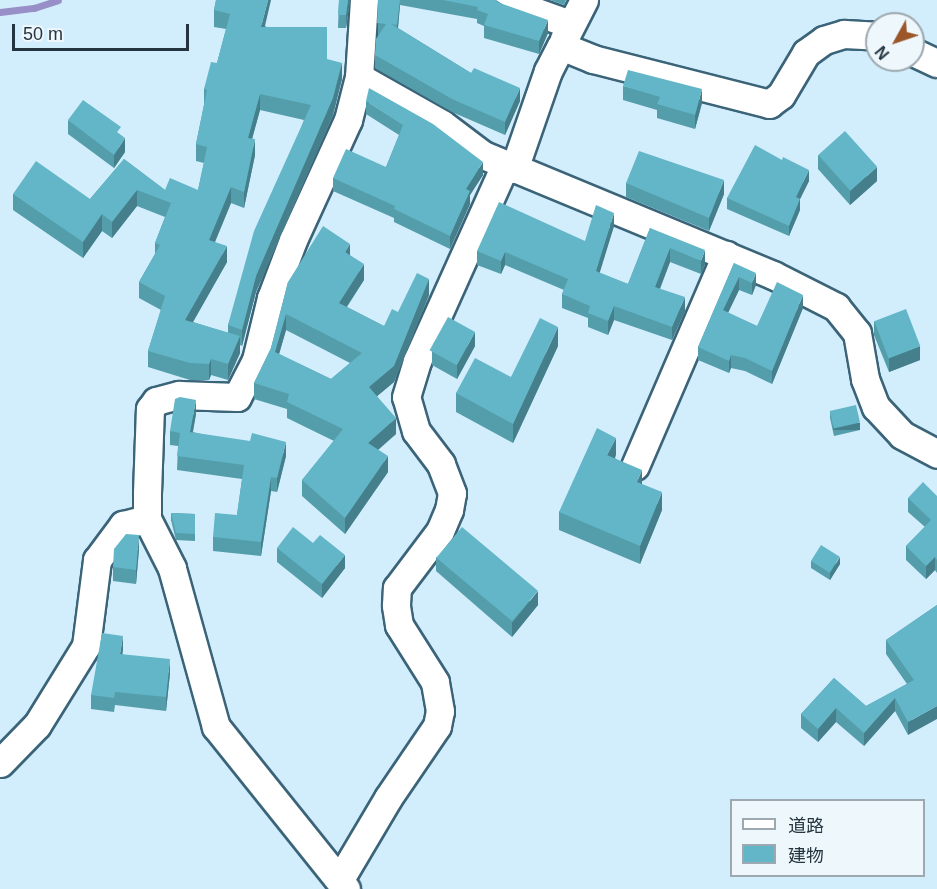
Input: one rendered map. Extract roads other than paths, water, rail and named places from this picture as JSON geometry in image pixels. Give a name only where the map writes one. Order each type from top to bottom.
[{"type":"street","points":[[364,0],[359,77],[348,120],[293,240],[271,298],[256,360],[242,391],[232,399],[165,397],[150,409],[147,519],[172,568],[216,727],[343,884],[388,798],[438,726],[440,711],[435,682],[399,625],[396,605],[397,588],[440,531],[450,510],[452,493],[445,471],[416,431],[406,398],[417,361],[510,167],[548,71],[584,0]]},
{"type":"street","points":[[503,0],[565,35],[593,59],[769,104],[781,95],[806,53],[824,40],[844,34],[865,35]]},
{"type":"street","points":[[359,77],[510,167],[726,255],[836,308],[857,333],[865,379],[876,407],[902,435],[937,454]]},
{"type":"street","points":[[635,466],[726,255]]},
{"type":"street","points":[[0,763],[37,725],[86,646],[97,560],[123,525],[147,519]]},
{"type":"waterway","points":[[0,12],[34,8],[58,0]]}]
